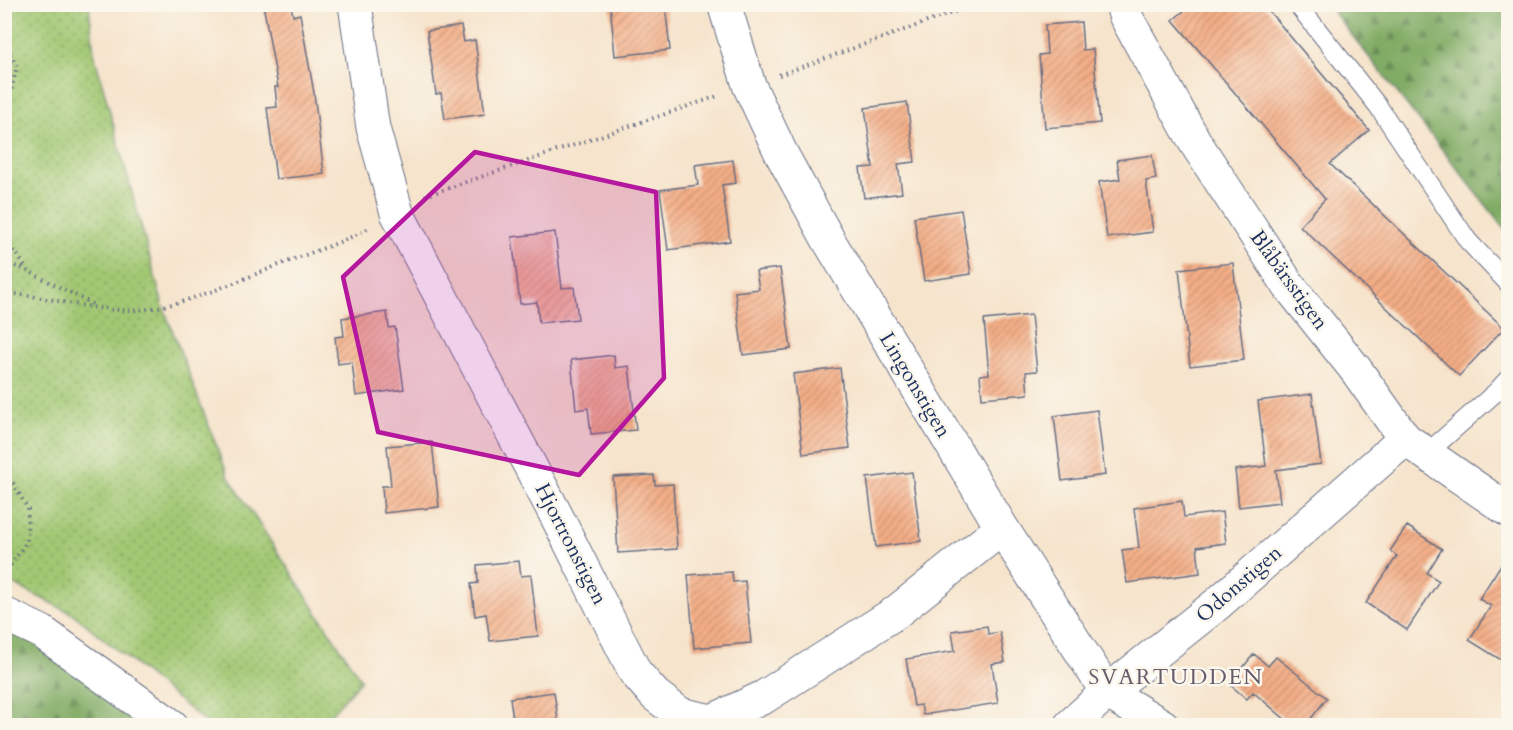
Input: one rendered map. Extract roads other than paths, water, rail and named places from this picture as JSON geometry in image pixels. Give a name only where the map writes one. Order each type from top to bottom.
[{"type":"street","name":"Hjortronstigen","points":[[355,4],[373,128],[397,213],[557,517],[635,672],[656,695],[680,714],[712,721],[764,697],[895,613],[1002,528]]},
{"type":"street","name":"Lingonstigen","points":[[724,4],[749,85],[781,153],[829,241],[1002,528],[1107,692],[1163,726]]},
{"type":"street","name":"Blåbärsstigen","points":[[1122,4],[1125,15],[1196,142],[1288,286],[1415,446],[1509,510]]},
{"type":"street","name":"Odonstigen","points":[[1070,726],[1107,692],[1415,446]]},
{"type":"street","points":[[4,614],[42,632],[172,726]]},
{"type":"lane","points":[[1297,4],[1378,106],[1468,241],[1509,283]]},
{"type":"lane","points":[[1415,446],[1496,392],[1509,379]]},
{"type":"district","name":"SVARTUDDEN","points":[[1176,677]]}]
